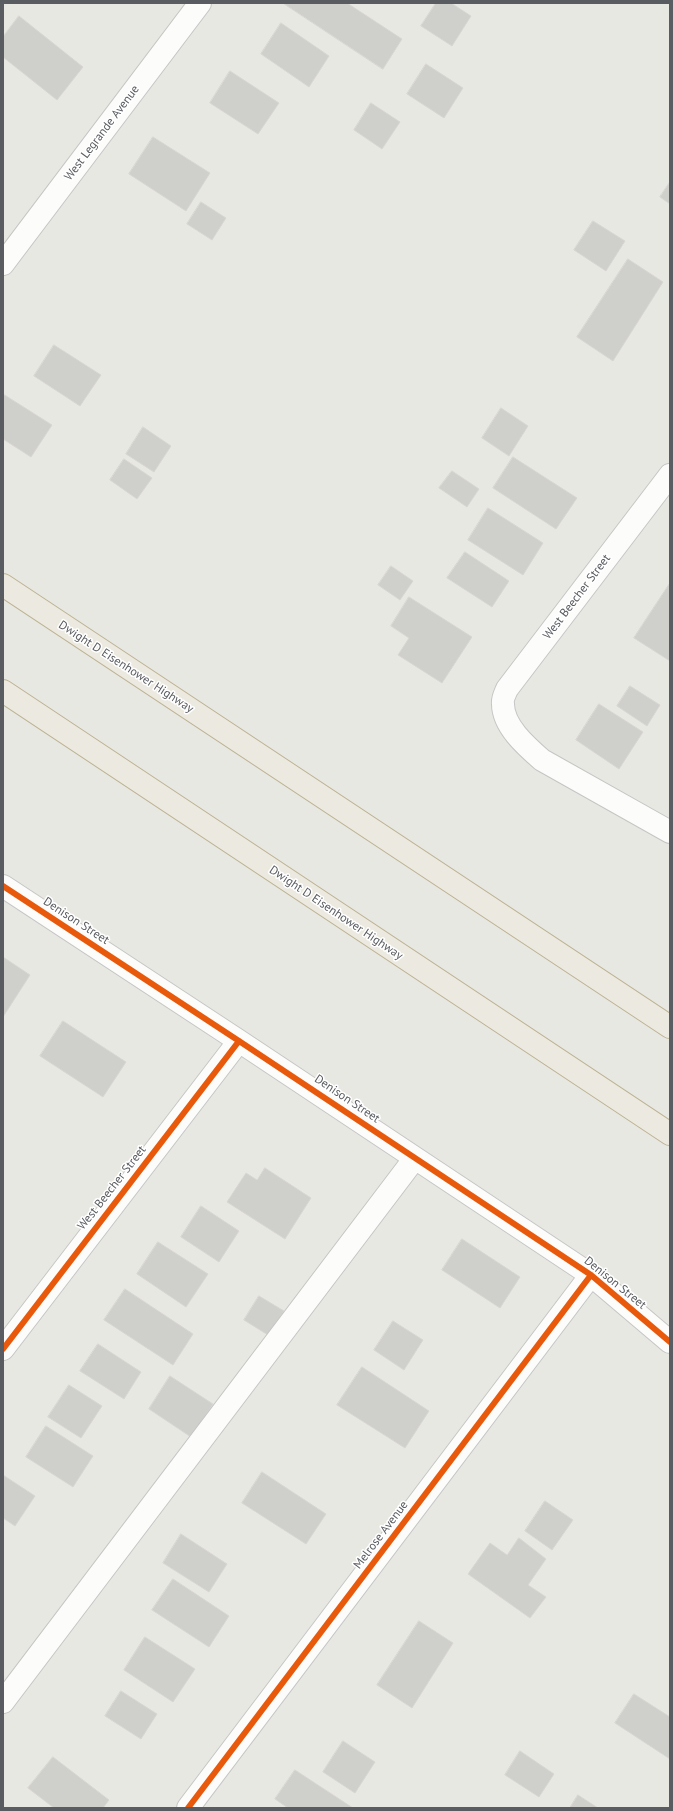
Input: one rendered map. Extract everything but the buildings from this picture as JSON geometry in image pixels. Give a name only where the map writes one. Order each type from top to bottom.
[{"type":"highway","name":"Dwight D Eisenhower Highway","points":[[3,585],[670,1026]]},
{"type":"highway","name":"Dwight D Eisenhower Highway","points":[[3,691],[670,1134]]},
{"type":"street","name":"West Legrande Avenue","points":[[3,264],[200,3]]},
{"type":"street","name":"West Beecher Street","points":[[670,475],[507,689],[502,703],[504,715],[509,724],[532,751],[542,760],[670,832]]},
{"type":"street","name":"Denison Street","points":[[3,886],[591,1275],[670,1342]]},
{"type":"street","name":"West Beecher Street","points":[[3,1349],[239,1041]]},
{"type":"street","points":[[3,1702],[415,1158]]},
{"type":"street","name":"Melrose Avenue","points":[[188,1808],[591,1275]]},
{"type":"cycle path","points":[[3,886],[591,1275],[670,1342]]},
{"type":"cycle path","points":[[3,1349],[239,1041]]},
{"type":"cycle path","points":[[188,1808],[591,1275]]}]
